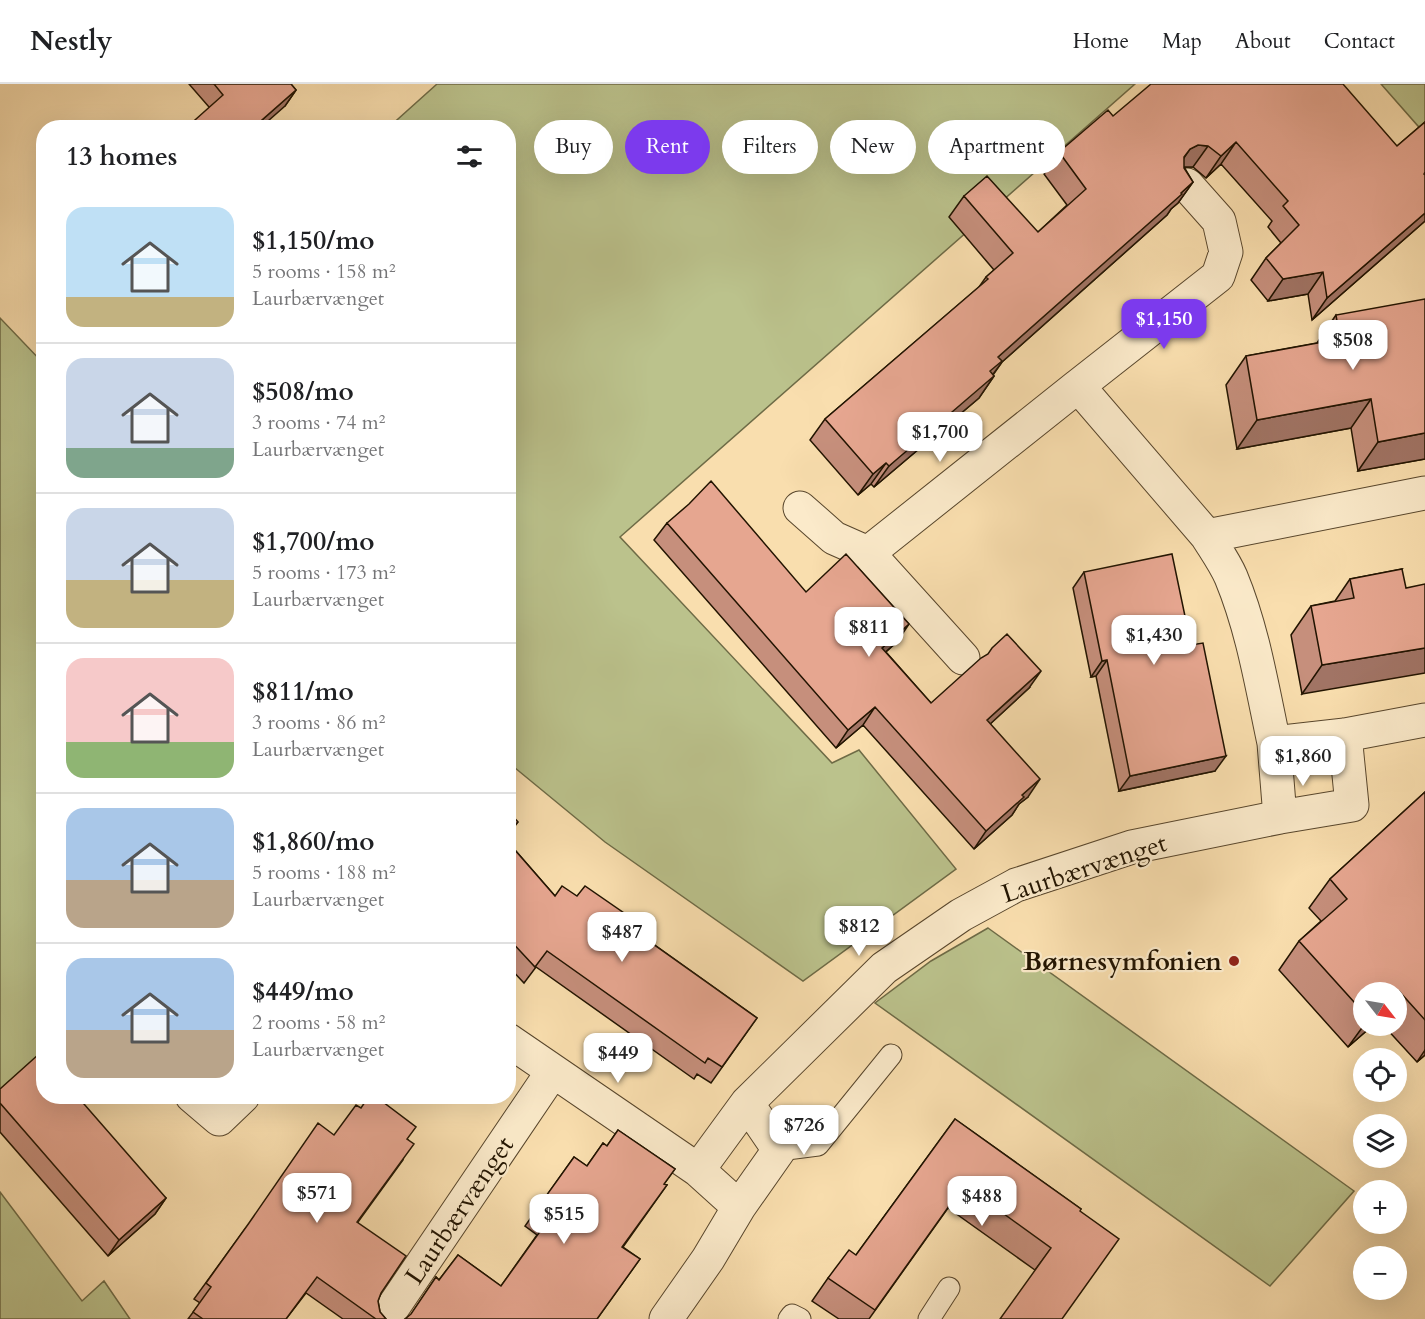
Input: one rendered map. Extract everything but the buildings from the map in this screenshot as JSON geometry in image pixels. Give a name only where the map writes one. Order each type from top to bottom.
[{"type":"street","points":[[868,553],[1218,276],[1226,252],[1219,221],[1187,185]]},
{"type":"street","points":[[1078,386],[1207,536],[1230,574],[1250,633],[1274,743],[1280,817]]},
{"type":"street","points":[[1207,536],[1425,493]]},
{"type":"street","points":[[800,508],[834,538],[868,553],[963,658]]},
{"type":"street","points":[[1274,743],[1345,735],[1425,720]]},
{"type":"street","name":"Laurbærvænget","points":[[698,1170],[747,1103],[884,968],[961,915],[1016,885],[1132,847],[1352,805],[1345,735]]},
{"type":"street","points":[[516,1046],[698,1170],[739,1207]]},
{"type":"street","name":"Laurbærvænget","points":[[385,1319],[553,1071]]},
{"type":"street","points":[[666,1319],[779,1150],[747,1103]]},
{"type":"street","points":[[201,1104],[219,1119],[235,1104]]},
{"type":"lane","points":[[779,1150],[818,1145],[891,1055]]},
{"type":"lane","points":[[929,1319],[950,1288]]},
{"type":"lane","points":[[789,1319],[792,1315],[800,1319]]},
{"type":"green space","points":[[437,84],[1135,84],[1065,146],[1065,120],[928,120],[928,174],[1033,174],[620,537],[832,763],[859,750],[956,869],[803,981],[605,842],[516,769],[516,120],[397,120]]},
{"type":"green space","points":[[1381,84],[1425,84],[1425,134]]},
{"type":"green space","points":[[0,318],[36,356],[36,1064],[0,1104]]},
{"type":"green space","points":[[988,928],[1353,1192],[1270,1286],[875,1003],[931,961]]},
{"type":"green space","points":[[0,1192],[82,1301],[104,1281],[130,1319],[0,1319]]},
{"type":"place","name":"Børnesymfonien","points":[[1234,961]]}]
